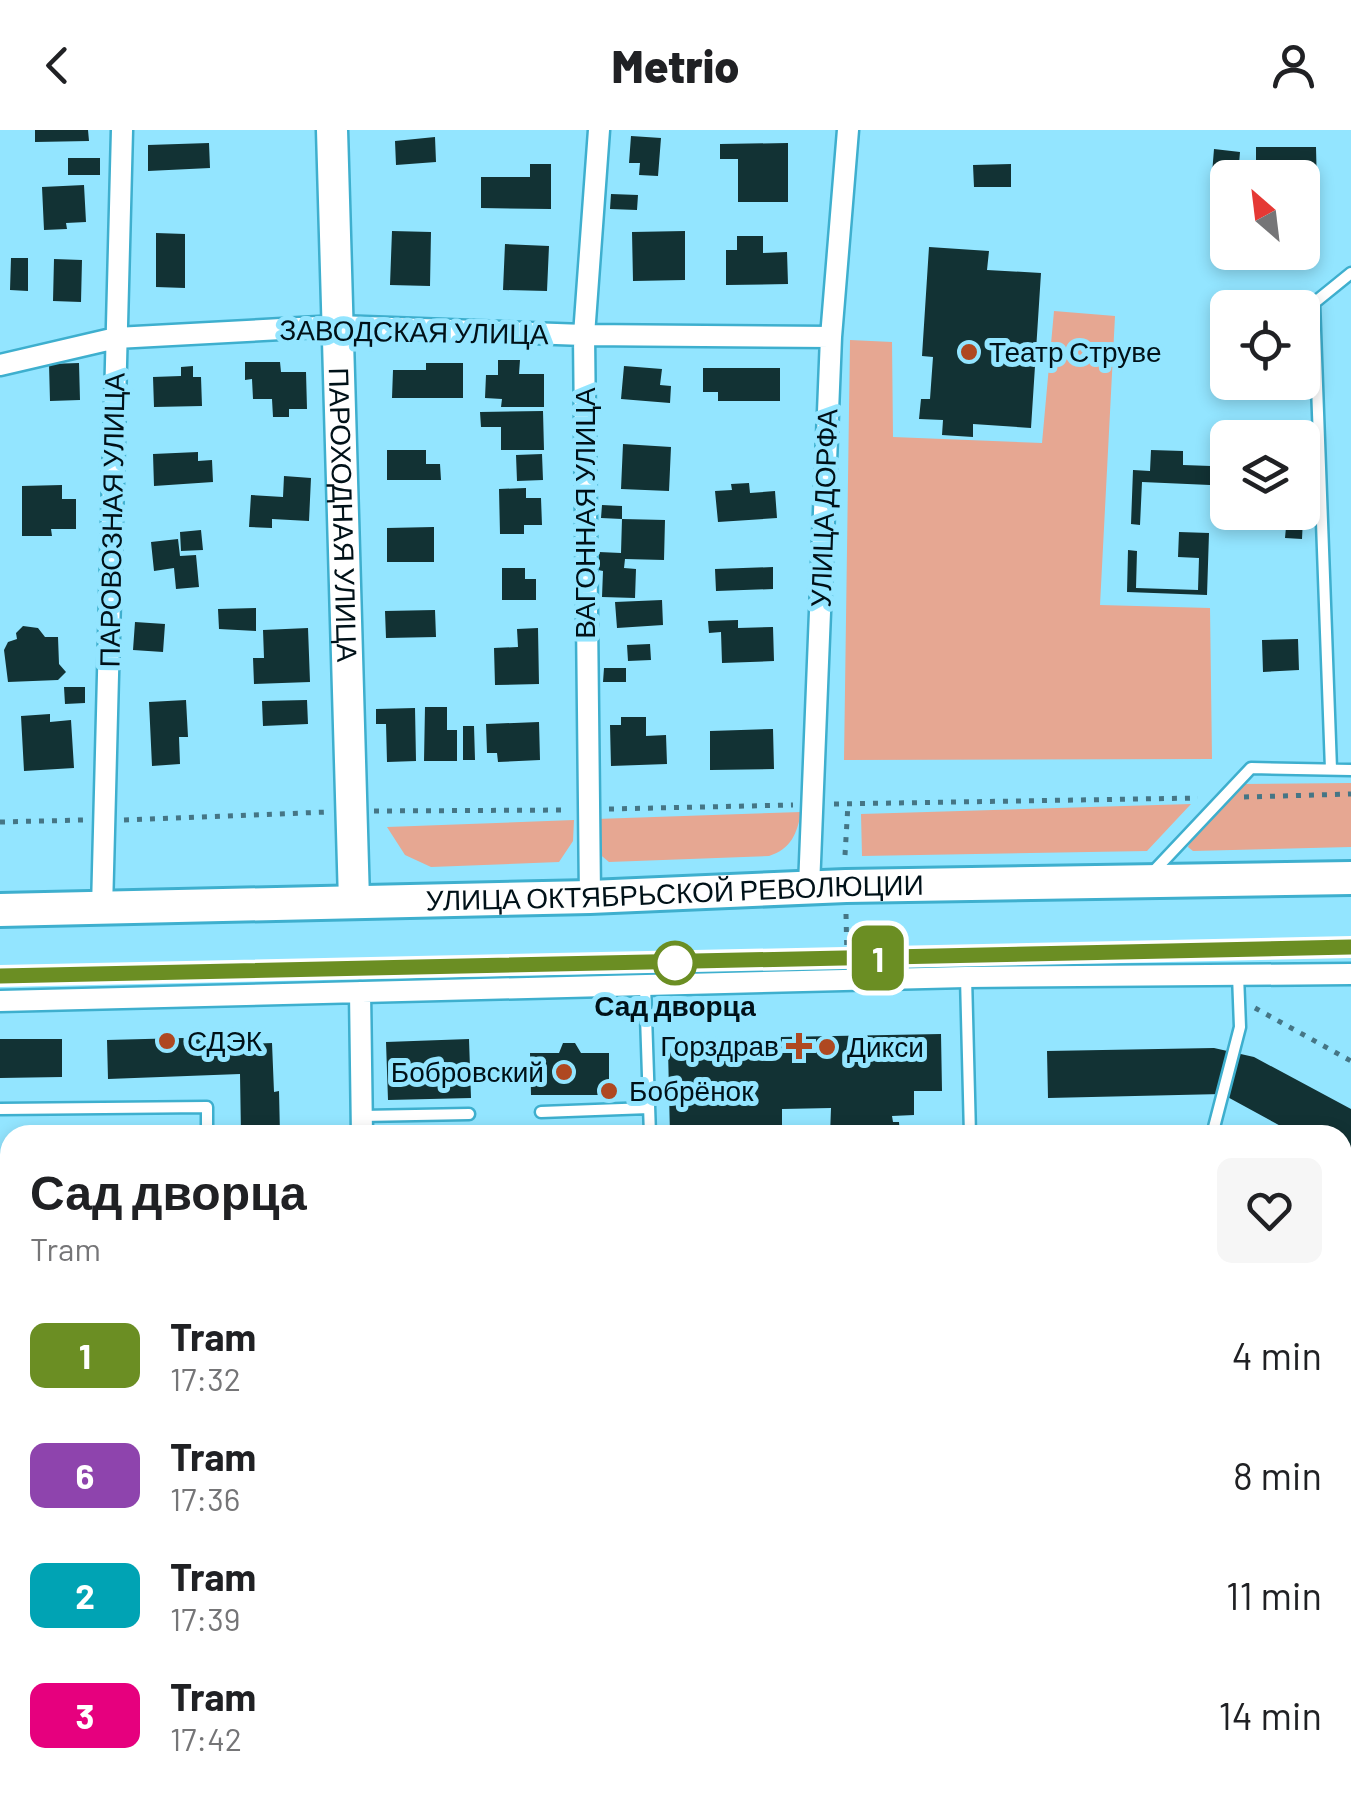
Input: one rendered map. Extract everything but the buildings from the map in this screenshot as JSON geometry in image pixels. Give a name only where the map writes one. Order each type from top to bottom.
[{"type":"main road","name":"ПАРОХОДНАЯ УЛИЦА","points":[[332,130],[354,902]]},
{"type":"main road","name":"УЛИЦА ОКТЯБРЬСКОЙ РЕВОЛЮЦИИ","points":[[0,910],[590,897],[809,887],[1351,878]]},
{"type":"street","name":"ПАРОВОЗНАЯ УЛИЦА","points":[[102,910],[122,130]]},
{"type":"street","name":"ВАГОННАЯ УЛИЦА","points":[[590,897],[584,335],[600,130]]},
{"type":"street","name":"УЛИЦА ДОРФА","points":[[809,887],[831,337],[848,130]]},
{"type":"street","name":"ЗАВОДСКАЯ УЛИЦА","points":[[0,366],[116,338],[336,326],[584,335],[831,337]]},
{"type":"street","points":[[0,1001],[966,977],[1351,974]]},
{"type":"street","points":[[360,992],[362,1125]]},
{"type":"lane","points":[[1331,770],[1314,303],[1351,273]]},
{"type":"lane","points":[[1144,881],[1250,768],[1351,770]]},
{"type":"lane","points":[[1215,1125],[1240,1026],[1238,975]]},
{"type":"lane","points":[[966,977],[970,1125]]},
{"type":"lane","points":[[644,986],[650,1125]]},
{"type":"lane","points":[[0,1109],[207,1107],[207,1125]]},
{"type":"lane","points":[[541,1112],[649,1108]]},
{"type":"lane","points":[[371,1125],[469,1114]]},
{"type":"path","points":[[0,822],[354,811],[1351,794]]},
{"type":"path","points":[[845,855],[848,804]]},
{"type":"path","points":[[846,910],[847,980]]},
{"type":"path","points":[[1239,1000],[1351,1061]]},
{"type":"shaded area","points":[[1054,311],[1115,316],[1100,605],[1210,608],[1212,759],[844,760],[850,340],[892,342],[893,437],[1042,443]]},
{"type":"shaded area","points":[[1351,783],[1351,847],[1193,851],[1188,847],[1200,821],[1244,784]]},
{"type":"shaded area","points":[[1191,804],[1147,851],[862,856],[861,814]]},
{"type":"shaded area","points":[[801,812],[792,840],[769,856],[609,862],[597,852],[596,819]]},
{"type":"shaded area","points":[[574,820],[573,841],[559,862],[431,867],[405,855],[387,827]]},
{"type":"tram line","points":[[0,976],[1351,947]]},
{"type":"tram line","name":"1","points":[[0,976],[1351,947]]},
{"type":"place","name":"Театр Струве","points":[[969,352]]},
{"type":"place","name":"Сад дворца","points":[[675,963]]},
{"type":"place","name":"СДЭК","points":[[167,1041]]},
{"type":"place","name":"Горздрав","points":[[799,1046]]},
{"type":"place","name":"Дикси","points":[[827,1047]]},
{"type":"place","name":"Бобровский","points":[[564,1072]]},
{"type":"place","name":"Бобрёнок","points":[[609,1091]]}]
